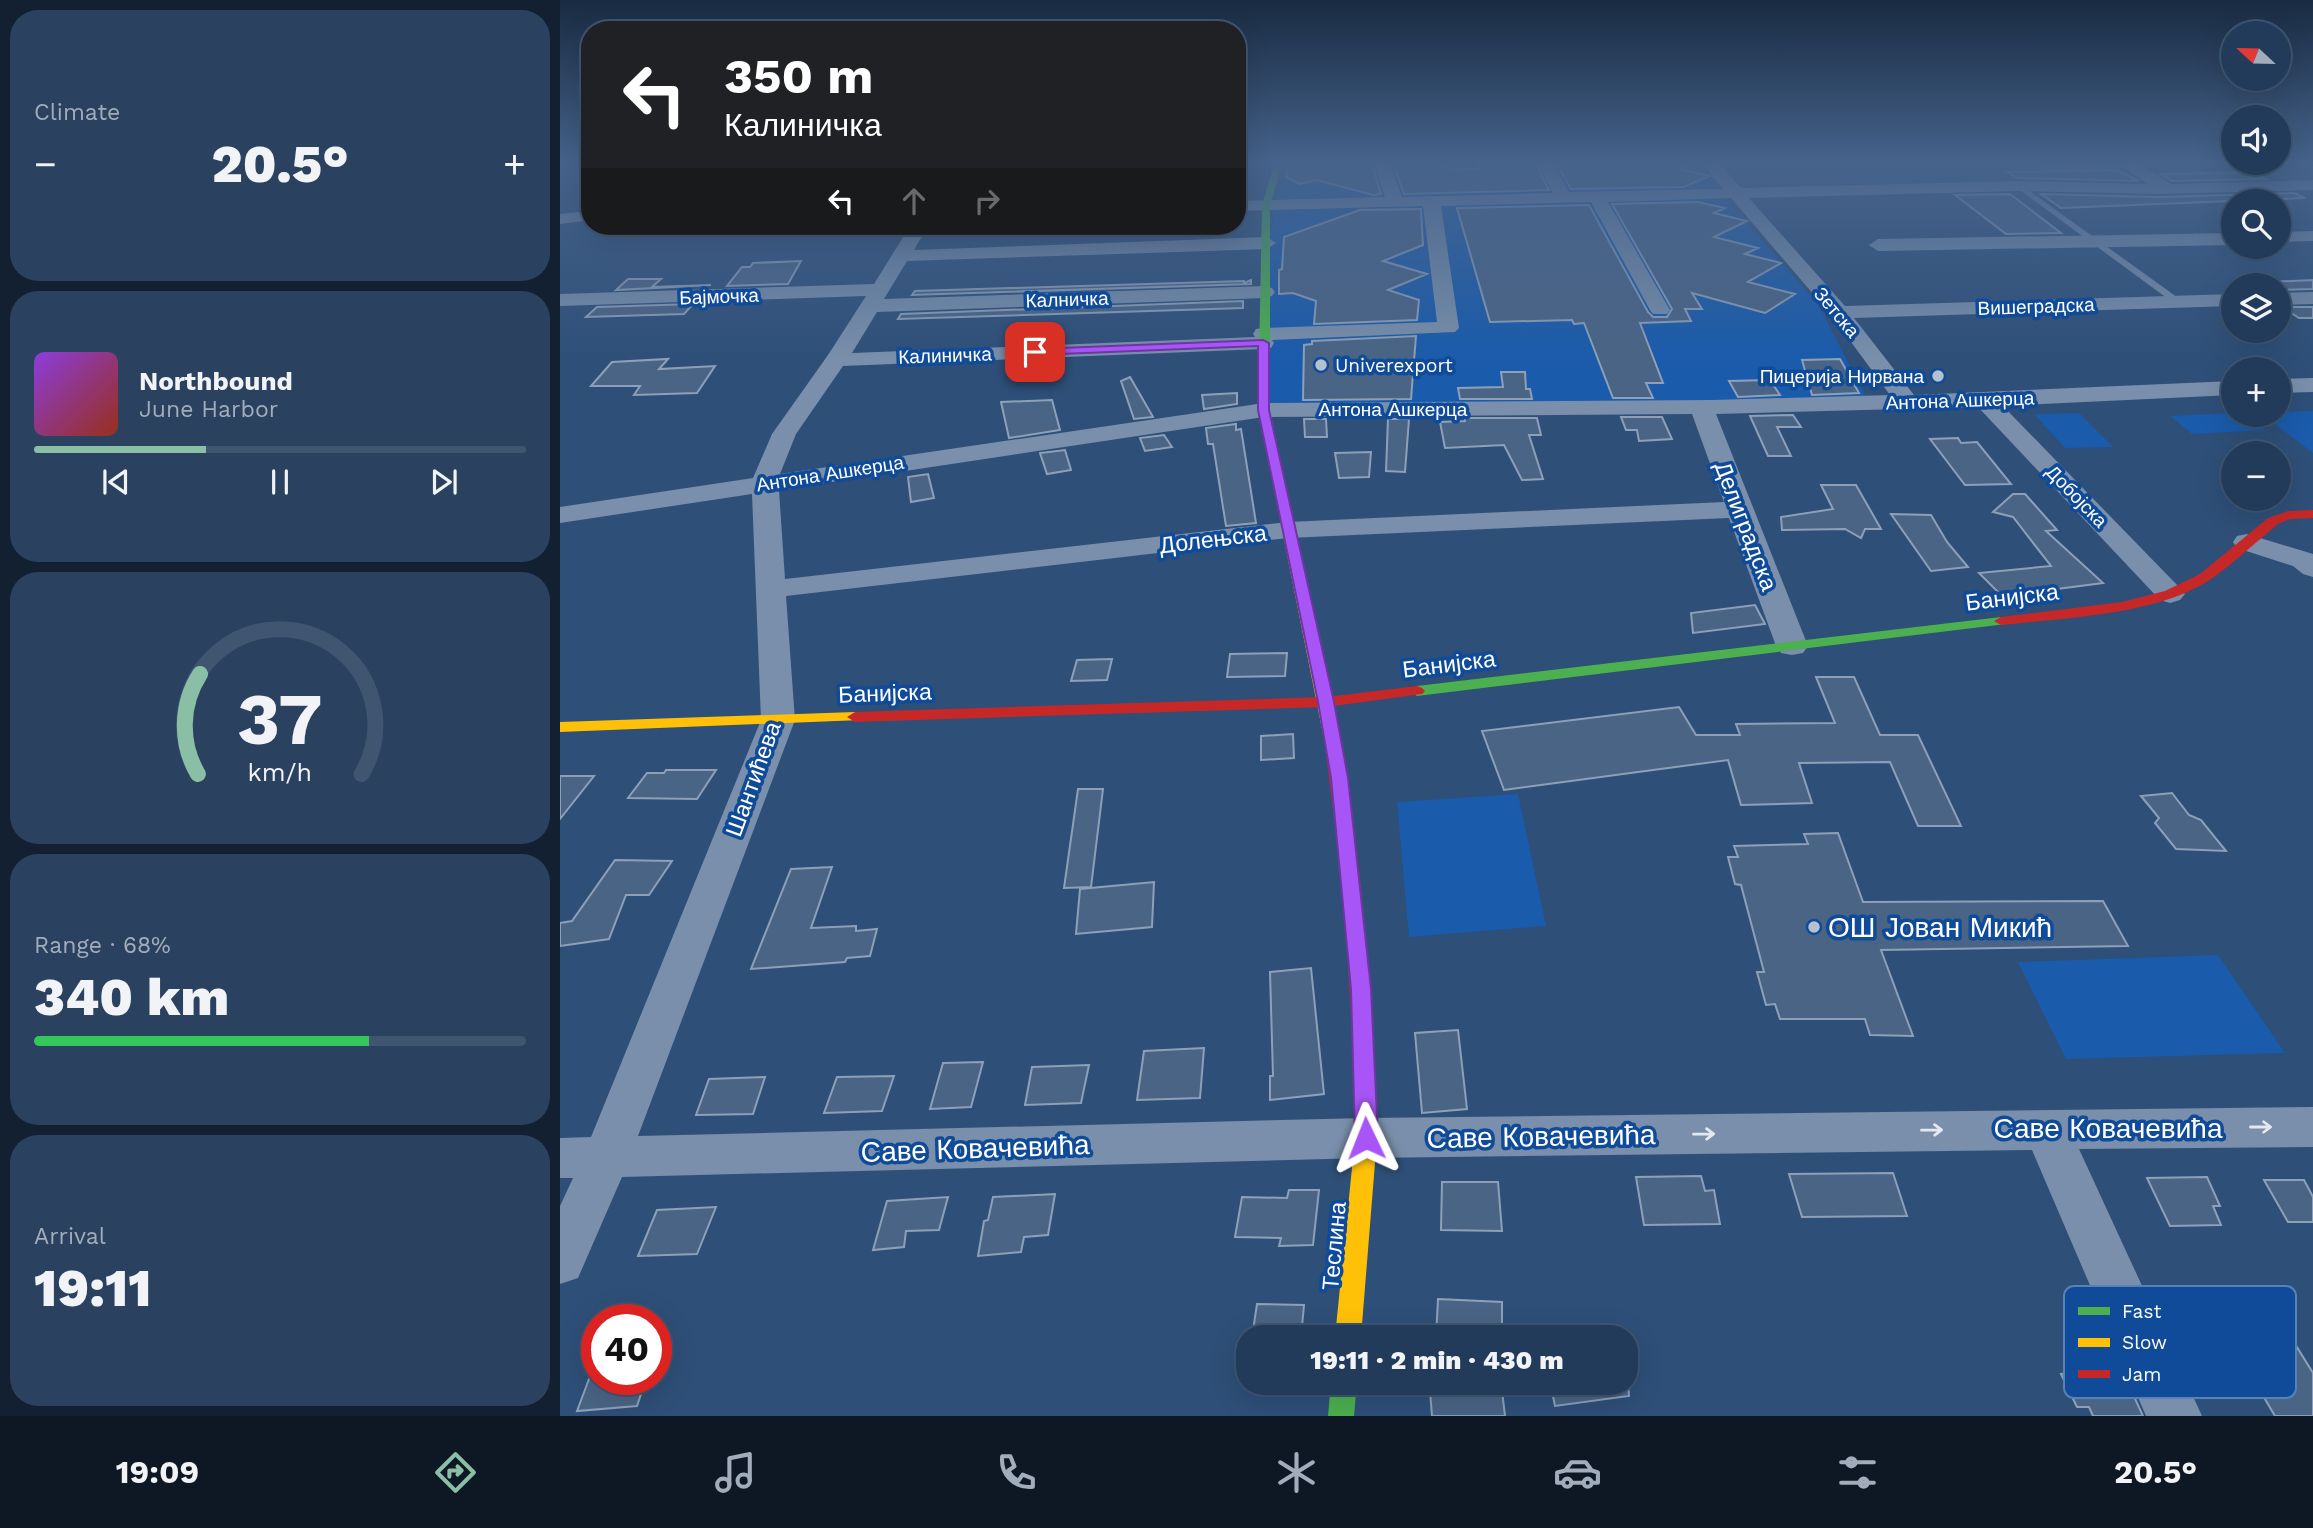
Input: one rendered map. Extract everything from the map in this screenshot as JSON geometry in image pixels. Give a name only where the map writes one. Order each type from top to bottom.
[{"type":"street","name":"Теслина","points":[[1267,227],[1264,410],[1326,702],[1339,778],[1361,989],[1366,1138],[1349,1325]]},
{"type":"street","name":"Калиничка","points":[[836,360],[1448,328],[1435,227]]},
{"type":"street","points":[[1614,227],[1660,310]]},
{"type":"street","name":"Зетска","points":[[1763,227],[1839,312],[1908,402]]},
{"type":"street","name":"Шантићева","points":[[560,1261],[606,1158],[778,720],[765,483],[767,468],[777,448],[836,360],[913,235]]},
{"type":"street","points":[[2291,237],[2313,236]]},
{"type":"street","points":[[1878,245],[2221,239]]},
{"type":"street","points":[[900,256],[1267,243]]},
{"type":"street","name":"Калничка","points":[[874,298],[1265,292]]},
{"type":"street","name":"Бајмочка","points":[[560,300],[874,298]]},
{"type":"street","points":[[2291,299],[2313,298]]},
{"type":"street","name":"Вишеградска","points":[[1839,312],[2221,300]]},
{"type":"street","points":[[2291,386],[2313,385]]},
{"type":"street","name":"Антона Ашкерца","points":[[560,515],[1264,410],[1701,407],[1984,400],[2221,389]]},
{"type":"street","name":"Добојска","points":[[1984,400],[2170,594]]},
{"type":"street","name":"Делиградска","points":[[1701,407],[1792,646]]},
{"type":"street","name":"Долењска","points":[[772,589],[1288,530],[1739,509]]},
{"type":"street","name":"Банијска","points":[[560,727],[1326,702],[2122,606],[2170,594],[2205,577],[2273,521],[2288,516],[2313,514]]},
{"type":"street","points":[[2247,542],[2303,560],[2313,568]]},
{"type":"street","name":"Саве Ковачевића","points":[[560,1158],[1366,1138],[2046,1128],[2313,1127]]},
{"type":"street","points":[[2046,1128],[2116,1286]]},
{"type":"street","points":[[1341,1416],[1343,1395]]},
{"type":"street","points":[[2166,1398],[2174,1416]]},
{"type":"lane","points":[[2074,227],[2178,302]]},
{"type":"shaded area","points":[[1271,227],[1750,227],[1818,304],[1868,401],[1267,408]]},
{"type":"shaded area","points":[[2313,411],[2313,453],[2279,427],[2291,427],[2291,412]]},
{"type":"shaded area","points":[[2079,413],[2113,447],[2065,448],[2034,414]]},
{"type":"shaded area","points":[[2221,414],[2221,427],[2261,427],[2265,430],[2192,434],[2170,416]]},
{"type":"shaded area","points":[[1518,794],[1546,926],[1409,937],[1397,802]]},
{"type":"shaded area","points":[[2218,955],[2285,1053],[2066,1059],[2018,962]]},
{"type":"building","points":[[1312,227],[1422,227],[1423,245],[1383,261],[1427,274],[1388,290],[1419,300],[1417,320],[1314,324],[1316,301],[1293,293],[1279,294],[1284,237]]},
{"type":"building","points":[[1463,227],[1601,227],[1648,312],[1653,317],[1667,317],[1672,309],[1625,227],[1734,227],[1714,237],[1758,248],[1745,254],[1781,263],[1748,282],[1795,294],[1765,313],[1692,293],[1702,309],[1685,309],[1691,321],[1640,323],[1663,383],[1646,383],[1653,398],[1613,398],[1584,323],[1574,324],[1572,320],[1490,322]]},
{"type":"building","points":[[1997,227],[2053,227],[2061,233],[2006,234]]},
{"type":"building","points":[[801,261],[788,284],[727,286],[742,267],[750,267],[753,263]]},
{"type":"building","points":[[628,279],[661,279],[652,287],[711,285],[616,290]]},
{"type":"building","points":[[1251,280],[1251,284],[912,295],[915,291],[1244,283]]},
{"type":"building","points":[[2313,280],[2313,289],[2291,290],[2291,281]]},
{"type":"building","points":[[1243,301],[1243,308],[898,319],[901,314]]},
{"type":"building","points":[[693,304],[684,314],[586,317],[597,307]]},
{"type":"building","points":[[2291,307],[2313,307],[2313,318],[2299,318],[2291,313]]},
{"type":"building","points":[[1416,336],[1411,399],[1303,400],[1304,345],[1312,344],[1312,341]]},
{"type":"building","points":[[668,359],[659,369],[715,366],[697,393],[634,395],[640,386],[591,386],[612,362]]},
{"type":"building","points":[[1840,359],[1859,393],[1812,395],[1802,360]]},
{"type":"building","points":[[1501,372],[1525,372],[1526,389],[1530,389],[1532,399],[1460,399],[1458,388],[1503,387]]},
{"type":"building","points":[[1130,377],[1153,417],[1134,419],[1121,381]]},
{"type":"building","points":[[1770,380],[1780,395],[1738,397],[1729,381]]},
{"type":"building","points":[[1237,393],[1237,404],[1204,409],[1202,395]]},
{"type":"building","points":[[1052,400],[1060,430],[1009,438],[1001,402]]},
{"type":"building","points":[[1793,415],[1801,427],[1777,427],[1791,456],[1768,456],[1750,416]]},
{"type":"building","points":[[1621,417],[1662,417],[1672,439],[1639,441],[1637,430],[1626,430]]},
{"type":"building","points":[[1465,418],[1537,418],[1541,435],[1529,435],[1543,479],[1522,480],[1504,445],[1445,448],[1440,422],[1465,421]]},
{"type":"building","points":[[1304,419],[1326,419],[1327,437],[1305,437]]},
{"type":"building","points":[[1388,419],[1409,419],[1405,472],[1386,471]]},
{"type":"building","points":[[1236,424],[1236,430],[1241,429],[1256,523],[1226,526],[1213,444],[1208,444],[1206,428]]},
{"type":"building","points":[[1164,435],[1172,447],[1145,451],[1140,438]]},
{"type":"building","points":[[1958,438],[1961,443],[1977,442],[2011,484],[1965,485],[1930,439]]},
{"type":"building","points":[[1065,450],[1071,470],[1047,474],[1040,453]]},
{"type":"building","points":[[1371,452],[1369,477],[1339,478],[1335,453]]},
{"type":"building","points":[[928,474],[934,498],[911,502],[908,477]]},
{"type":"building","points":[[1821,485],[1856,485],[1881,529],[1865,529],[1861,538],[1845,529],[1782,530],[1781,517],[1833,509]]},
{"type":"building","points":[[2013,494],[2025,494],[2057,530],[2046,531],[2103,583],[2002,596],[1979,573],[2051,566],[2013,517],[1993,512]]},
{"type":"building","points":[[1891,514],[1931,515],[1947,542],[1968,567],[1931,571]]},
{"type":"building","points":[[1755,605],[1765,624],[1693,633],[1691,613]]},
{"type":"building","points":[[1287,653],[1285,676],[1227,677],[1230,654]]},
{"type":"building","points":[[1112,659],[1107,680],[1071,681],[1077,660]]},
{"type":"building","points":[[1816,677],[1854,677],[1880,735],[1918,735],[1961,826],[1918,826],[1890,762],[1799,763],[1812,803],[1741,805],[1728,760],[1504,790],[1482,731],[1679,707],[1696,735],[1740,735],[1736,724],[1835,723]]},
{"type":"building","points":[[1293,734],[1294,758],[1261,760],[1261,736]]},
{"type":"building","points":[[666,770],[716,770],[697,799],[628,798],[647,773],[664,773]]},
{"type":"building","points":[[560,776],[594,776],[560,819]]},
{"type":"building","points":[[1078,789],[1103,789],[1091,887],[1064,888]]},
{"type":"building","points":[[2172,793],[2189,815],[2201,820],[2226,851],[2176,849],[2155,823],[2159,818],[2141,796]]},
{"type":"building","points":[[1838,833],[1863,902],[2103,901],[2128,946],[1881,950],[1913,1036],[1870,1035],[1865,1019],[1780,1019],[1775,1004],[1766,1005],[1757,972],[1764,972],[1741,885],[1735,884],[1728,857],[1738,857],[1734,846],[1808,844],[1804,834]]},
{"type":"building","points":[[615,860],[672,861],[649,895],[626,895],[609,939],[560,946],[560,923],[572,921]]},
{"type":"building","points":[[832,867],[811,928],[856,926],[856,931],[877,929],[870,956],[847,958],[845,962],[751,969],[791,869]]},
{"type":"building","points":[[1154,882],[1152,927],[1076,934],[1080,889]]},
{"type":"building","points":[[1311,968],[1324,1094],[1270,1100],[1270,1076],[1273,1076],[1270,972]]},
{"type":"building","points":[[1458,1030],[1467,1109],[1422,1113],[1415,1033]]},
{"type":"building","points":[[1204,1048],[1200,1098],[1137,1100],[1144,1051]]},
{"type":"building","points":[[983,1062],[971,1107],[930,1109],[943,1063]]},
{"type":"building","points":[[1089,1065],[1081,1103],[1025,1105],[1032,1067]]},
{"type":"building","points":[[894,1076],[882,1111],[824,1113],[837,1077]]},
{"type":"building","points":[[765,1077],[753,1114],[696,1115],[709,1079]]},
{"type":"building","points":[[1893,1173],[1907,1216],[1802,1217],[1789,1174]]},
{"type":"building","points":[[1701,1176],[1705,1191],[1714,1190],[1720,1224],[1644,1225],[1636,1177]]},
{"type":"building","points":[[2207,1177],[2220,1206],[2213,1206],[2221,1225],[2170,1226],[2147,1178]]},
{"type":"building","points":[[2264,1180],[2304,1180],[2313,1197],[2313,1222],[2288,1222]]},
{"type":"building","points":[[1442,1182],[1498,1182],[1502,1231],[1441,1230]]},
{"type":"building","points":[[1289,1190],[1319,1190],[1313,1245],[1279,1246],[1281,1238],[1235,1237],[1242,1197],[1287,1198]]},
{"type":"building","points":[[1055,1194],[1048,1235],[1024,1237],[1021,1252],[978,1256],[984,1221],[988,1220],[993,1197]]},
{"type":"building","points":[[948,1197],[939,1230],[906,1231],[904,1247],[873,1250],[887,1201]]},
{"type":"building","points":[[716,1207],[697,1254],[638,1256],[657,1210]]},
{"type":"building","points":[[1438,1299],[1502,1302],[1502,1325],[1437,1325]]},
{"type":"building","points":[[1257,1304],[1304,1305],[1302,1325],[1254,1325]]},
{"type":"building","points":[[2296,1346],[2313,1373],[2313,1416],[2275,1416],[2264,1398],[2296,1398]]},
{"type":"building","points":[[583,1395],[641,1395],[637,1406],[577,1411]]},
{"type":"building","points":[[1430,1395],[1503,1395],[1505,1416],[1432,1416]]},
{"type":"building","points":[[1553,1395],[1629,1395],[1629,1396],[1555,1406]]},
{"type":"building","points":[[2073,1398],[2135,1398],[2143,1416],[2093,1416],[2089,1407],[2077,1407]]},
{"type":"traffic: fast","points":[[1266,227],[1264,410],[1272,450]]},
{"type":"traffic: fast","points":[[1417,691],[2001,621]]},
{"type":"traffic: fast","points":[[1341,1416],[1343,1395]]},
{"type":"traffic: slow","points":[[1272,450],[1332,739]]},
{"type":"traffic: slow","points":[[560,727],[855,717]]},
{"type":"traffic: slow","points":[[1349,1325],[1366,1138],[1363,1052]]},
{"type":"traffic: jam","points":[[2001,621],[2122,606],[2170,594],[2205,577],[2273,521],[2288,515],[2313,514]]},
{"type":"traffic: jam","points":[[855,717],[1326,702],[1417,691]]},
{"type":"traffic: jam","points":[[1332,739],[1353,895],[1363,1052]]},
{"type":"place","name":"Univerexport","points":[[1321,365]]},
{"type":"place","name":"Пицерија Нирвана","points":[[1938,376]]},
{"type":"place","name":"ОШ Јован Микић","points":[[1814,927]]},
{"type":"route","points":[[1035,352],[1263,343],[1264,410],[1326,702],[1339,778],[1361,989],[1366,1138]]}]
